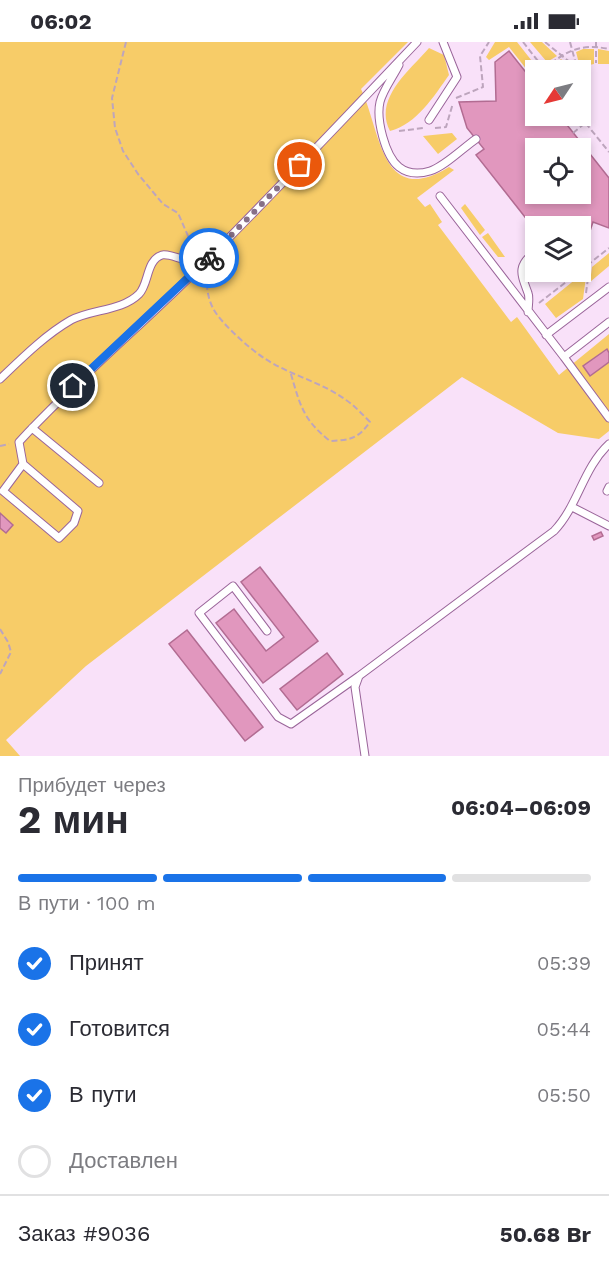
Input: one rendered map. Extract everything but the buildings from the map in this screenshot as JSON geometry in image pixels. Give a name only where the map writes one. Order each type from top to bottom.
[{"type":"lane","points":[[23,464],[3,491],[58,537],[74,523],[78,511],[23,464],[19,442],[65,393],[204,263],[417,42]]},
{"type":"lane","points":[[429,120],[457,77],[443,42]]},
{"type":"lane","points":[[402,57],[380,101],[379,111],[383,137],[393,160],[400,168],[411,173],[435,170],[476,139]]},
{"type":"lane","points":[[440,196],[609,418]]},
{"type":"lane","points":[[0,379],[36,345],[68,321],[82,314],[120,305],[140,293],[154,261],[159,256],[165,254],[204,263]]},
{"type":"lane","points":[[525,264],[522,282],[529,295],[528,312]]},
{"type":"lane","points":[[546,335],[609,287]]},
{"type":"lane","points":[[564,357],[609,322]]},
{"type":"lane","points":[[32,428],[99,483]]},
{"type":"lane","points":[[267,631],[233,586],[199,614],[278,717],[291,724],[543,541],[564,520],[598,454],[609,444]]},
{"type":"lane","points":[[572,507],[609,526]]},
{"type":"lane","points":[[359,676],[355,687],[365,756]]},
{"type":"path","points":[[126,42],[112,98],[115,128],[123,151],[138,174],[163,204],[178,213],[204,263],[206,288],[214,310],[237,335],[264,358],[290,371],[346,399],[370,422],[363,431],[350,440],[330,441],[314,428],[302,409],[290,371]]},
{"type":"path","points":[[523,42],[536,60]]},
{"type":"path","points":[[545,42],[577,68],[570,42]]},
{"type":"path","points":[[596,42],[596,63]]},
{"type":"path","points":[[555,60],[573,49],[596,46],[609,50]]},
{"type":"path","points":[[573,133],[581,126]]},
{"type":"path","points":[[587,126],[609,152]]},
{"type":"path","points":[[591,262],[609,248]]},
{"type":"path","points":[[528,312],[566,282]]},
{"type":"path","points":[[585,306],[588,282]]},
{"type":"path","points":[[0,629],[11,652],[0,674]]},
{"type":"shaded area","points":[[0,42],[408,42],[361,89],[387,160],[397,172],[409,178],[427,177],[449,167],[454,170],[417,198],[425,207],[430,204],[442,222],[438,225],[511,322],[517,317],[559,375],[609,334],[609,431],[599,439],[558,433],[462,377],[86,666],[6,740],[20,756],[0,756]]},
{"type":"shaded area","points":[[495,42],[517,42],[531,60],[525,60],[525,67],[509,47],[489,60],[486,57]]},
{"type":"shaded area","points":[[530,42],[542,42],[557,56],[545,60]]},
{"type":"shaded area","points":[[429,48],[444,55],[449,75],[417,116],[390,131],[386,119],[386,108],[390,96],[404,75]]},
{"type":"shaded area","points":[[583,49],[594,49],[594,64],[591,65],[591,60],[578,60],[576,52]]},
{"type":"shaded area","points":[[598,49],[609,51],[609,64],[598,64]]},
{"type":"shaded area","points":[[452,133],[457,139],[438,154],[423,136]]},
{"type":"shaded area","points":[[465,204],[485,230],[480,235],[461,208]]},
{"type":"shaded area","points":[[488,233],[505,257],[498,257],[482,237]]},
{"type":"shaded area","points":[[609,253],[609,266],[591,281],[592,267]]},
{"type":"shaded area","points":[[572,282],[585,282],[583,299],[556,318],[545,304]]},
{"type":"way so far","points":[[209,258],[300,165]]},
{"type":"route","points":[[73,386],[209,258]]}]
